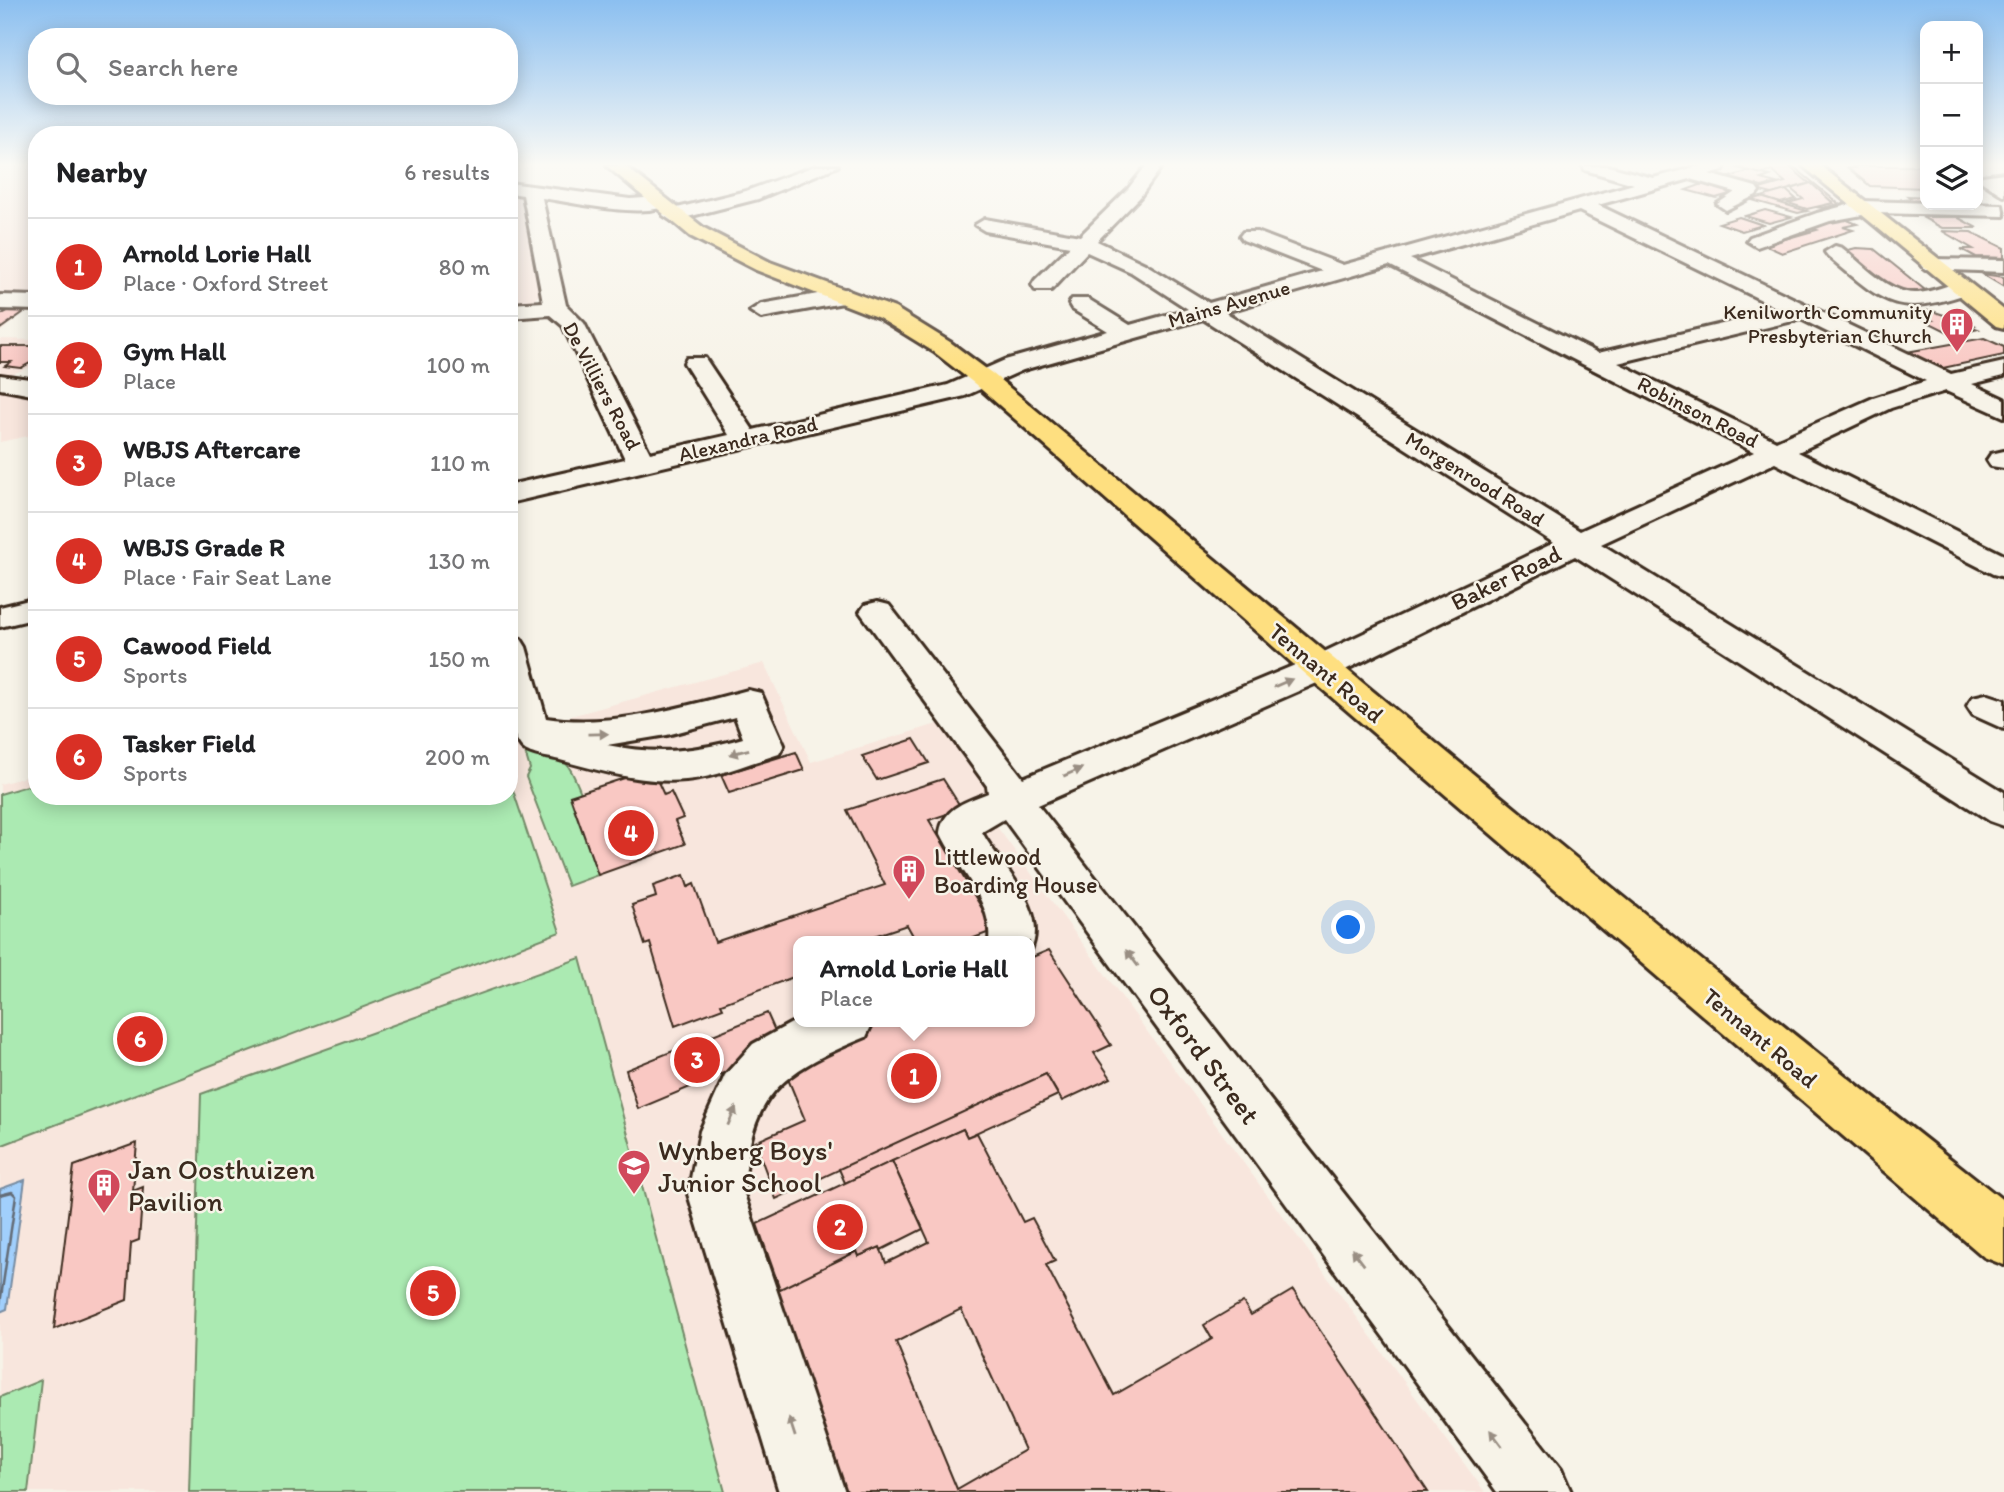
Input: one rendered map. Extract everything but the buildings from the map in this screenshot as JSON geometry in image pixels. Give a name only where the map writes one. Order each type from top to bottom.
[{"type":"main road","name":"Tennant Road","points":[[709,236],[747,259],[846,296],[898,319],[984,379],[1320,668],[1833,1098],[2004,1237]]},
{"type":"main road","points":[[1897,236],[2004,321]]},
{"type":"street","name":"De Villiers Road","points":[[540,236],[555,308],[573,323],[639,455]]},
{"type":"street","name":"Morgenrood Road","points":[[1044,236],[1085,243],[1138,268],[1210,311],[2004,811]]},
{"type":"street","points":[[1043,285],[1092,236]]},
{"type":"street","points":[[1250,236],[1342,272]]},
{"type":"street","name":"Mains Avenue","points":[[984,379],[1006,367],[1467,236]]},
{"type":"street","points":[[1645,236],[2004,409]]},
{"type":"street","points":[[1777,236],[1757,242],[1782,254]]},
{"type":"street","points":[[1810,248],[1842,244],[1884,290],[1904,299],[1917,300],[1961,288]]},
{"type":"street","name":"Robinson Road","points":[[1391,258],[2004,567]]},
{"type":"street","points":[[1932,265],[2004,265]]},
{"type":"street","points":[[761,311],[846,296]]},
{"type":"street","points":[[2,303],[28,303]]},
{"type":"street","points":[[1080,304],[1125,332]]},
{"type":"street","points":[[518,310],[555,308]]},
{"type":"street","points":[[1596,361],[1803,312]]},
{"type":"street","points":[[696,363],[742,433]]},
{"type":"street","name":"Baker Road","points":[[1013,936],[1012,914],[961,832],[965,820],[1010,798],[1320,668],[1578,543],[1882,403],[1947,382],[2004,369]]},
{"type":"street","name":"Alexandra Road","points":[[518,491],[639,455],[859,406],[956,391],[984,379]]},
{"type":"street","points":[[0,382],[28,387]]},
{"type":"street","points":[[859,406],[917,385]]},
{"type":"street","points":[[0,617],[28,610]]},
{"type":"street","name":"Oxford Street","points":[[877,612],[1006,783],[1010,798],[1538,1492]]},
{"type":"street","points":[[518,682],[530,728],[536,740],[541,743],[585,754],[672,766],[688,766],[765,745],[748,702],[623,733],[578,734],[530,728]]},
{"type":"street","points":[[812,1492],[716,1194],[717,1165],[723,1136],[735,1108],[762,1067],[790,1046],[837,1027]]},
{"type":"shaded area","points":[[0,236],[28,236],[28,310],[0,332]]},
{"type":"shaded area","points":[[518,236],[528,236],[540,295],[527,304],[518,306]]},
{"type":"shaded area","points":[[0,339],[28,340],[28,368],[0,378]]},
{"type":"shaded area","points":[[0,386],[28,392],[28,436],[0,442]]},
{"type":"shaded area","name":"Wynberg Boys' Junior School","points":[[764,663],[811,762],[944,722],[990,787],[985,797],[992,820],[1485,1492],[0,1492],[0,784],[28,776],[28,805],[518,805],[518,731]]},
{"type":"green space","points":[[525,752],[561,760],[570,769],[581,793],[570,797],[598,875],[568,886],[526,777],[530,769]]},
{"type":"green space","points":[[28,786],[28,805],[518,805],[560,932],[0,1146],[0,794]]},
{"type":"green space","points":[[580,958],[725,1492],[189,1492],[201,1094]]},
{"type":"green space","points":[[41,1380],[28,1492],[0,1492],[0,1397]]},
{"type":"water","points":[[25,1180],[7,1309],[0,1312],[0,1189]]},
{"type":"place","name":"Kenilworth Community Presbyterian Church","points":[[1957,354]]},
{"type":"place","name":"WBJS Grade R","points":[[631,833]]},
{"type":"place","name":"Littlewood Boarding House","points":[[909,901]]},
{"type":"place","name":"Tasker Field","points":[[140,1039]]},
{"type":"place","name":"WBJS Aftercare","points":[[697,1060]]},
{"type":"place","name":"Arnold Lorie Hall","points":[[914,1076]]},
{"type":"place","name":"Wynberg Boys' Junior School","points":[[634,1196]]},
{"type":"place","name":"Jan Oosthuizen Pavilion","points":[[104,1215]]},
{"type":"place","name":"Gym Hall","points":[[840,1227]]},
{"type":"place","name":"Cawood Field","points":[[433,1293]]}]
